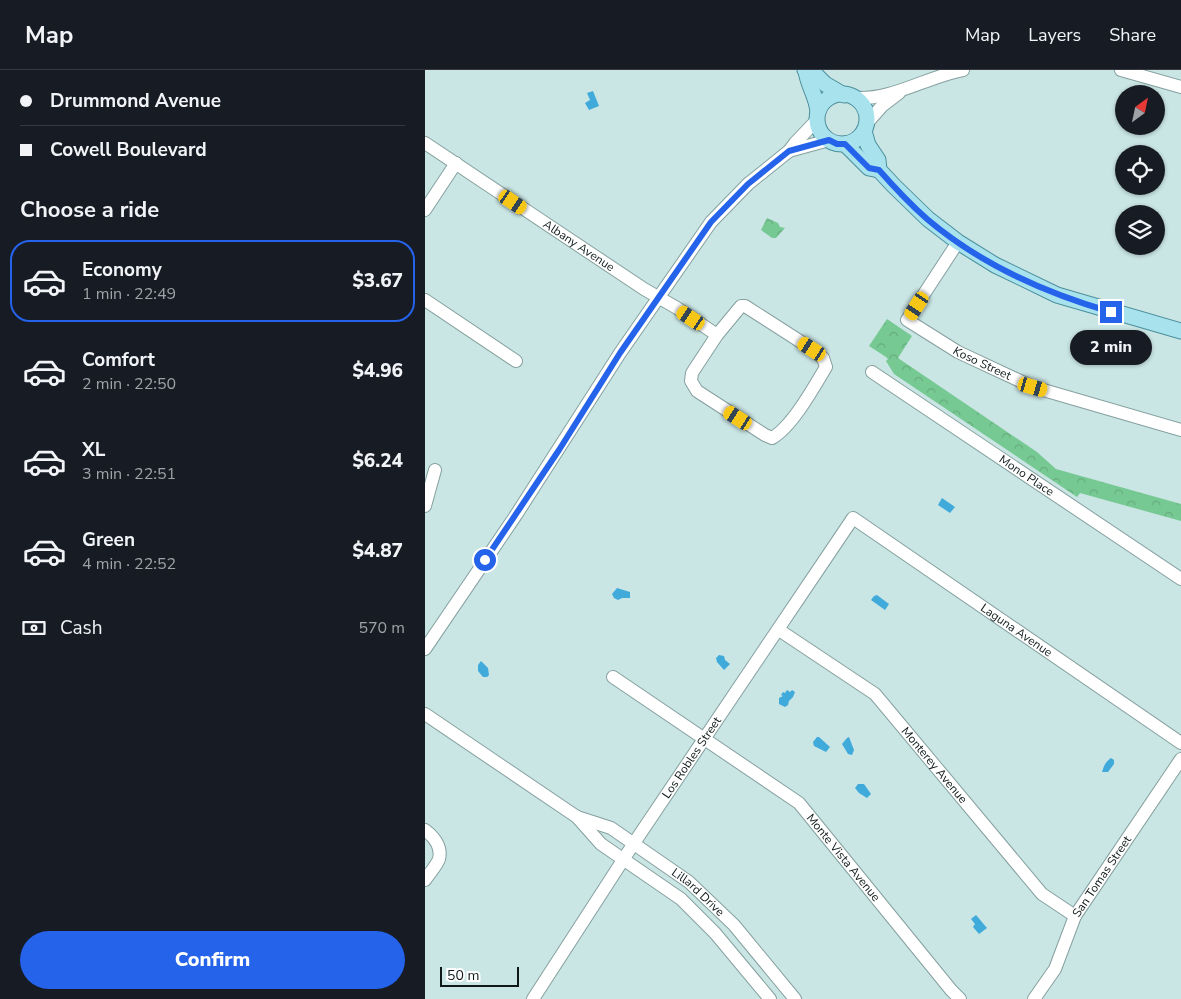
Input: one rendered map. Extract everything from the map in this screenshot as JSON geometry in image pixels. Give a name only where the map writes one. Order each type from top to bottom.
[{"type":"main road","points":[[806,71],[816,75],[825,84],[864,107],[867,115],[865,127],[868,145],[878,160],[879,170]]},
{"type":"main road","points":[[806,71],[808,82],[815,94],[819,128],[829,140],[837,144],[845,144],[859,138],[865,127]]},
{"type":"main road","points":[[818,116],[822,105],[828,99],[835,96],[849,97]]},
{"type":"main road","points":[[845,144],[869,168],[879,170],[928,219],[958,242],[995,265],[1057,295],[1181,331]]},
{"type":"street","points":[[849,97],[869,99],[900,92],[963,70]]},
{"type":"street","points":[[1121,70],[1181,87]]},
{"type":"street","points":[[865,127],[882,106],[900,92]]},
{"type":"street","points":[[425,649],[516,515],[620,353],[711,222],[748,184],[789,151],[818,116]]},
{"type":"street","points":[[789,151],[829,140]]},
{"type":"street","name":"Albany Avenue","points":[[425,143],[586,251],[717,335]]},
{"type":"street","points":[[425,210],[456,163]]},
{"type":"street","name":"Koso Street","points":[[958,242],[907,320],[958,352],[1033,387],[1181,430]]},
{"type":"street","points":[[425,300],[516,361]]},
{"type":"street","points":[[741,306],[745,306],[823,358],[826,367],[805,400],[779,434],[772,438],[765,436],[697,391],[691,382],[692,373],[717,335],[741,306]]},
{"type":"street","name":"Mono Place","points":[[872,372],[1181,579]]},
{"type":"street","points":[[425,506],[435,470]]},
{"type":"street","name":"Los Robles Street","points":[[533,999],[634,844],[853,518]]},
{"type":"street","name":"Laguna Avenue","points":[[853,518],[1181,744]]},
{"type":"street","name":"Monterey Avenue","points":[[779,630],[875,694],[1042,894],[1075,916]]},
{"type":"street","name":"Monte Vista Avenue","points":[[613,677],[799,803],[960,999]]},
{"type":"street","name":"Lillard Drive","points":[[425,714],[577,817],[601,844],[681,899],[715,933],[769,999]]},
{"type":"street","name":"San Tomas Street","points":[[1034,999],[1055,969],[1075,916],[1181,759]]},
{"type":"street","name":"Lillard Drive","points":[[577,817],[611,828],[671,868],[706,897],[734,925],[795,999]]},
{"type":"street","points":[[425,830],[433,836],[438,844],[439,859],[425,880]]},
{"type":"street","points":[[741,964],[756,952]]},
{"type":"green space","points":[[767,218],[778,223],[780,227],[785,228],[776,238],[772,238],[761,230]]},
{"type":"green space","points":[[887,319],[912,336],[898,358],[1037,452],[1056,469],[1181,504],[1181,521],[1080,493],[1077,497],[894,374],[886,361],[888,359],[869,346]]},
{"type":"water","points":[[593,91],[599,106],[589,110],[585,103],[590,100],[587,93]]},
{"type":"water","points":[[942,498],[955,507],[950,513],[938,505]]},
{"type":"water","points":[[617,588],[630,592],[630,598],[618,600],[614,598],[612,594]]},
{"type":"water","points":[[877,595],[889,604],[885,610],[871,600]]},
{"type":"water","points":[[719,655],[724,656],[725,660],[730,664],[724,670],[717,662],[716,658]]},
{"type":"water","points":[[481,661],[488,668],[489,675],[487,677],[483,677],[478,671],[478,665]]},
{"type":"water","points":[[787,690],[795,692],[785,707],[779,704],[779,698]]},
{"type":"water","points":[[817,737],[830,747],[826,752],[814,746],[813,742]]},
{"type":"water","points":[[849,737],[854,750],[852,755],[848,754],[842,744]]},
{"type":"water","points":[[1111,758],[1114,760],[1114,764],[1108,772],[1102,772],[1104,766]]},
{"type":"water","points":[[858,784],[864,784],[871,794],[867,798],[855,788]]},
{"type":"water","points":[[976,915],[987,928],[979,934],[973,927],[975,924],[971,919]]},
{"type":"route","points":[[485,560],[559,450],[620,353],[711,222],[748,184],[789,151],[829,140],[837,144],[845,144],[869,168],[879,170],[928,219],[983,258],[1023,280],[1057,295],[1111,312]]}]
